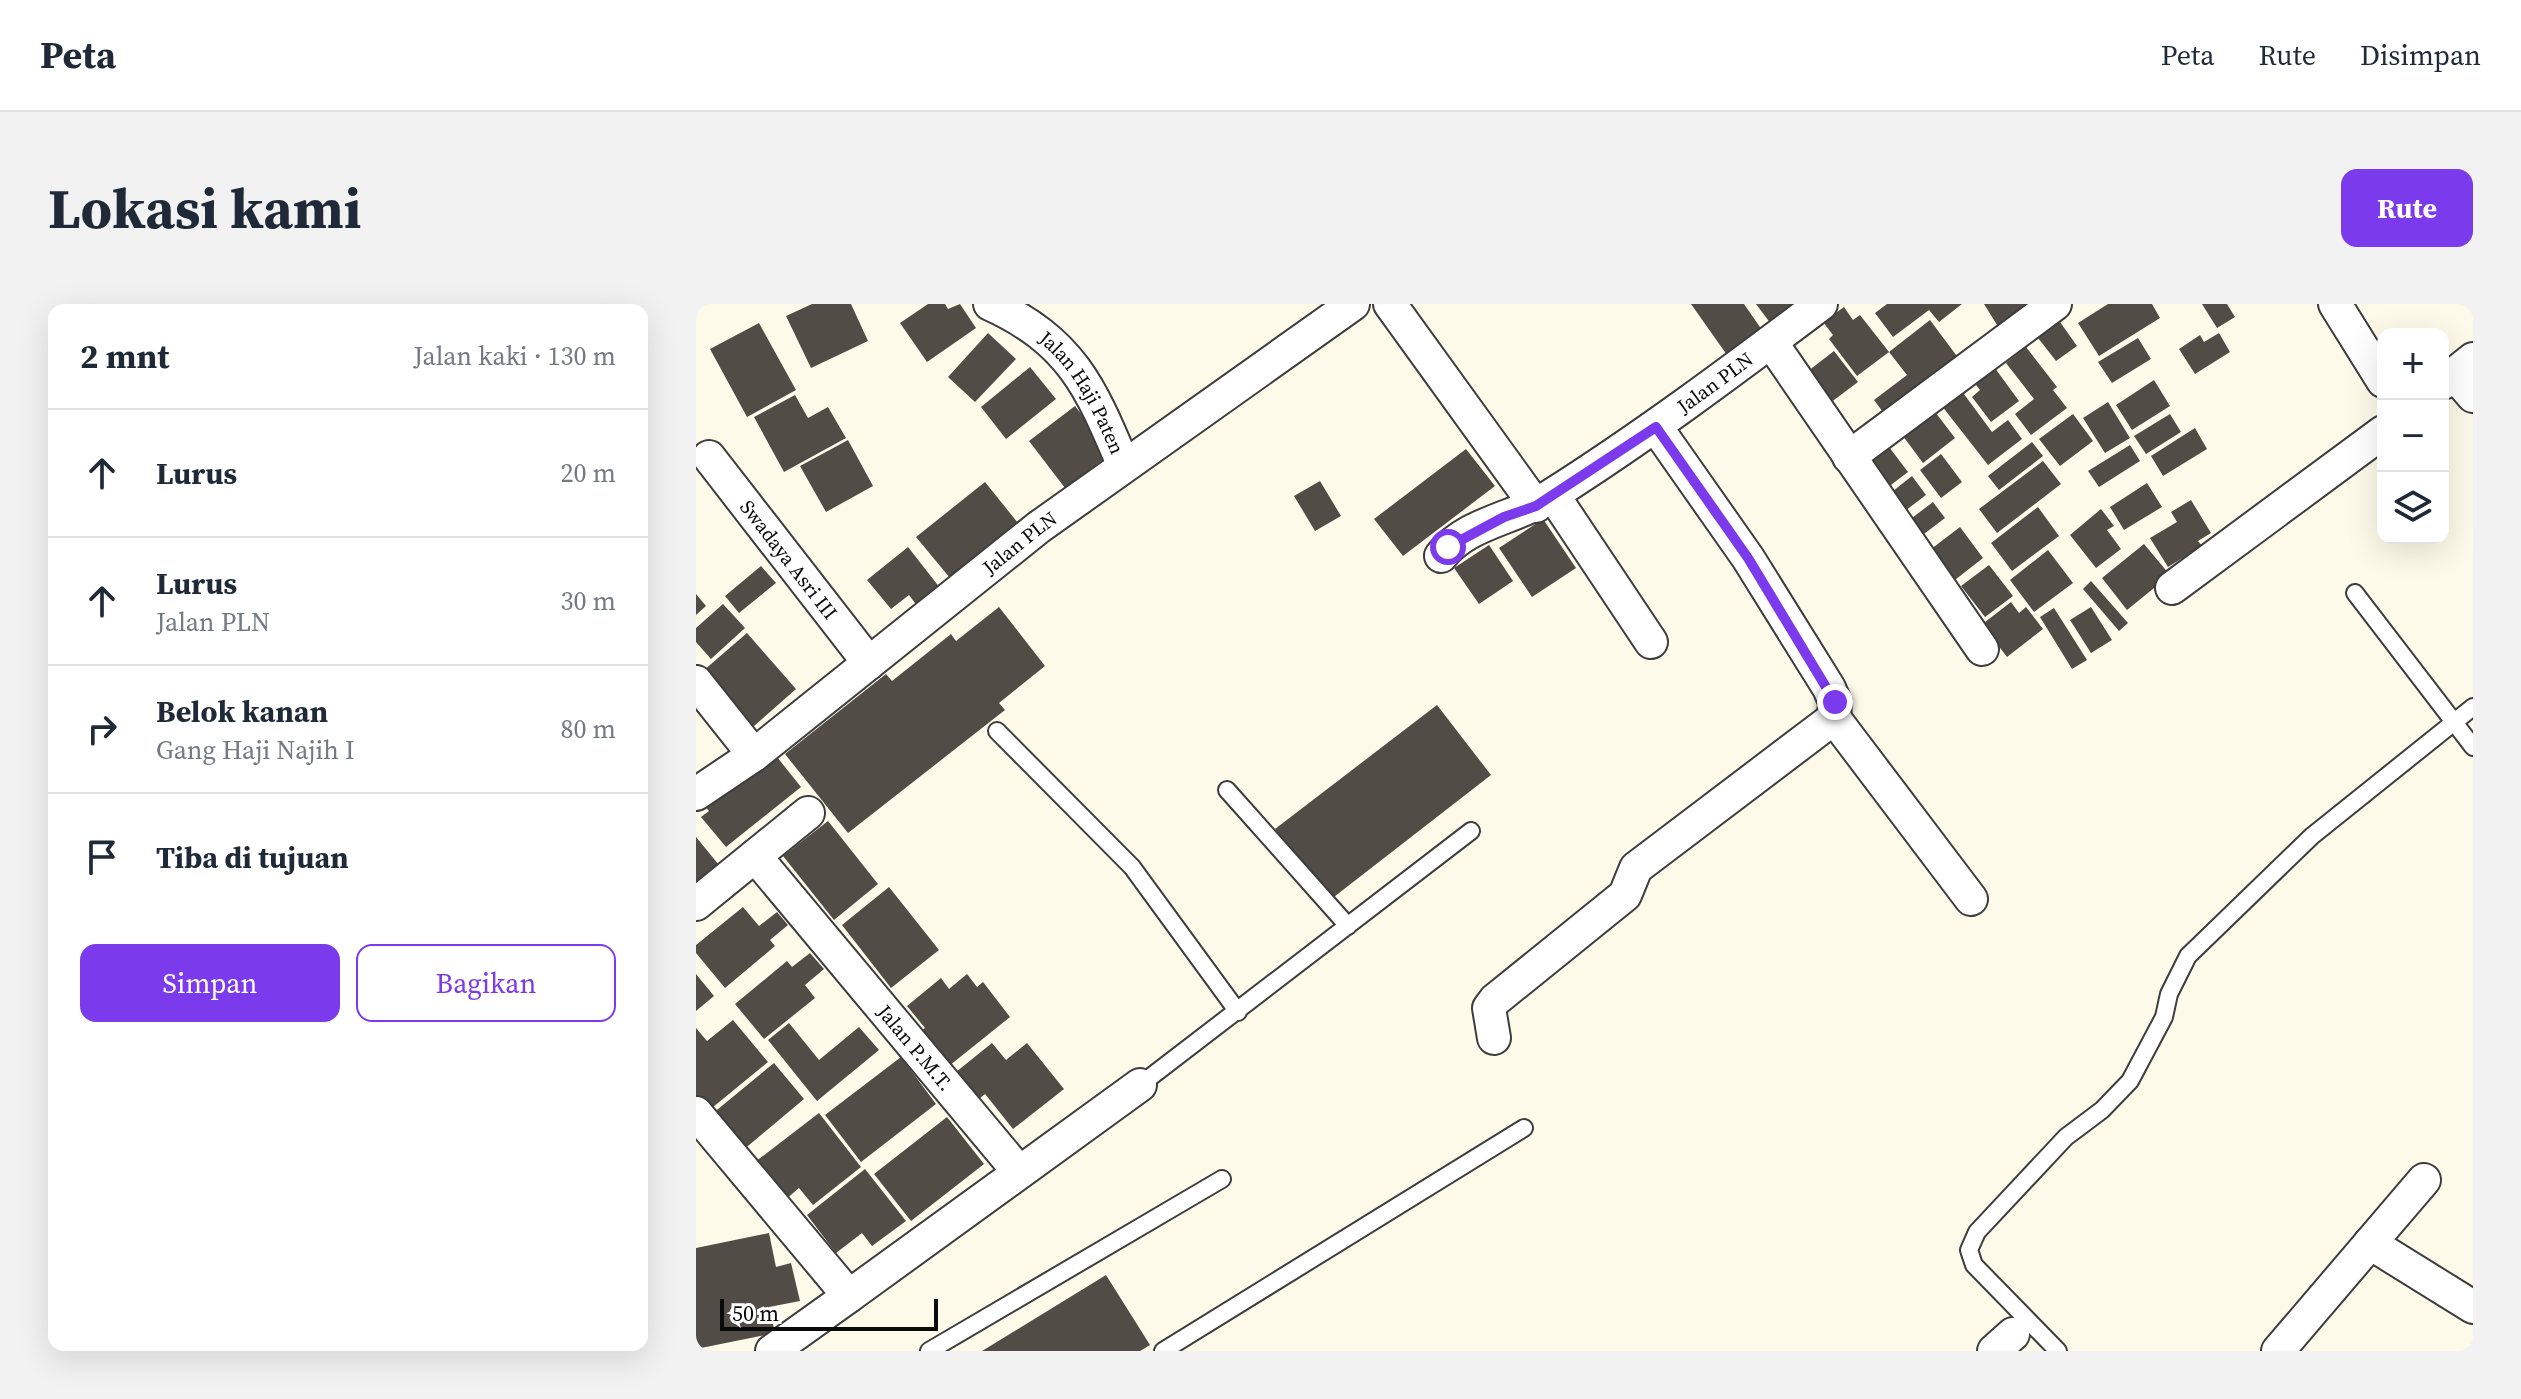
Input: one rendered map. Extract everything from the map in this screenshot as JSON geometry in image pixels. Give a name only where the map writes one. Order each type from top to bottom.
[{"type":"street","name":"Jalan Haji Paten","points":[[990,304],[1034,326],[1063,354],[1091,389],[1123,464]]},
{"type":"street","name":"Jalan PLN","points":[[696,794],[754,755],[1123,464],[1353,304]]},
{"type":"street","points":[[1390,304],[1651,642]]},
{"type":"street","name":"Jalan PLN","points":[[1441,556],[1462,537],[1544,500],[1656,427],[1821,304]]},
{"type":"street","points":[[1849,457],[2055,304]]},
{"type":"street","points":[[2335,304],[2377,371]]},
{"type":"street","points":[[1771,342],[1982,649]]},
{"type":"street","points":[[1656,427],[1748,558],[1821,675],[1835,702],[1834,718],[1971,899]]},
{"type":"street","points":[[2172,588],[2377,436]]},
{"type":"street","name":"Swadaya Asri III","points":[[709,457],[869,663]]},
{"type":"street","points":[[696,682],[754,755]]},
{"type":"street","points":[[1494,1038],[1489,1008],[1495,1000],[1625,895],[1636,868],[1834,718]]},
{"type":"street","points":[[696,904],[808,813]]},
{"type":"street","name":"Jalan P.M.T.","points":[[755,856],[1019,1172]]},
{"type":"street","points":[[772,1351],[1140,1085]]},
{"type":"street","points":[[701,1129],[849,1296]]},
{"type":"street","points":[[2278,1351],[2424,1180]]},
{"type":"street","points":[[2370,1243],[2473,1307]]},
{"type":"lane","points":[[2355,593],[2473,747]]},
{"type":"lane","points":[[2058,1351],[1974,1265],[1969,1250],[1977,1232],[2066,1137],[2102,1110],[2130,1081],[2164,1017],[2169,994],[2188,956],[2312,836],[2473,707]]},
{"type":"lane","points":[[997,731],[1132,867],[1238,1012]]},
{"type":"lane","points":[[1227,790],[1348,926]]},
{"type":"lane","points":[[1140,1085],[1471,831]]},
{"type":"lane","points":[[1163,1351],[1524,1128]]},
{"type":"lane","points":[[929,1351],[1222,1179]]},
{"type":"building","points":[[812,304],[851,304],[868,341],[811,368],[786,316]]},
{"type":"building","points":[[928,304],[945,304],[948,309],[960,304],[976,328],[927,362],[900,323]]},
{"type":"building","points":[[1691,304],[1744,304],[1762,330],[1727,355]]},
{"type":"building","points":[[1756,304],[1797,304],[1771,324]]},
{"type":"building","points":[[1887,304],[1962,304],[1939,322],[1929,310],[1893,337],[1875,313]]},
{"type":"building","points":[[1984,304],[2036,304],[2002,333]]},
{"type":"building","points":[[2108,304],[2152,304],[2160,318],[2099,356],[2078,323]]},
{"type":"building","points":[[2202,304],[2227,304],[2235,317],[2217,328]]},
{"type":"building","points":[[1844,307],[1853,320],[1860,315],[1889,352],[1857,376],[1829,339],[1833,335],[1823,322]]},
{"type":"building","points":[[2053,312],[2077,346],[2056,361],[2031,329]]},
{"type":"building","points":[[1930,320],[1965,367],[1891,423],[1874,400],[1907,375],[1889,352]]},
{"type":"building","points":[[759,323],[796,390],[747,417],[710,349]]},
{"type":"building","points":[[988,333],[1016,359],[975,402],[948,377]]},
{"type":"building","points":[[2219,333],[2230,352],[2195,374],[2179,349],[2200,335],[2204,342]]},
{"type":"building","points":[[2138,338],[2151,359],[2112,383],[2098,362]]},
{"type":"building","points":[[2026,347],[2057,387],[2053,390],[2067,408],[2031,435],[2015,414],[2034,399],[2006,363]]},
{"type":"building","points":[[1834,351],[1858,382],[1822,409],[1799,378]]},
{"type":"building","points":[[1989,360],[2019,401],[1991,422],[1972,397],[1980,390],[1969,376]]},
{"type":"building","points":[[1030,367],[1056,399],[1006,439],[981,407]]},
{"type":"building","points":[[2154,380],[2170,406],[2132,430],[2116,405]]},
{"type":"building","points":[[1958,386],[1992,432],[2008,420],[2022,439],[1988,465],[1938,401]]},
{"type":"building","points":[[795,395],[808,418],[828,407],[846,438],[784,472],[754,417]]},
{"type":"building","points":[[2108,402],[2130,438],[2105,453],[2083,418]]},
{"type":"building","points":[[1929,404],[1955,438],[1923,463],[1897,428]]},
{"type":"building","points":[[1075,406],[1112,453],[1065,488],[1029,441]]},
{"type":"building","points":[[2073,414],[2093,441],[2060,466],[2039,439]]},
{"type":"building","points":[[2170,414],[2181,432],[2146,454],[2134,436]]},
{"type":"building","points":[[2195,428],[2207,449],[2163,476],[2151,456]]},
{"type":"building","points":[[1883,439],[1908,472],[1879,494],[1854,461]]},
{"type":"building","points":[[848,440],[873,486],[826,512],[800,466]]},
{"type":"building","points":[[2032,442],[2043,456],[1999,490],[1988,476]]},
{"type":"building","points":[[2130,445],[2140,461],[2099,487],[2088,471]]},
{"type":"building","points":[[1466,449],[1495,486],[1403,556],[1374,519]]},
{"type":"building","points":[[1941,454],[1962,482],[1941,498],[1920,470]]},
{"type":"building","points":[[2043,461],[2061,484],[1997,533],[1979,509]]},
{"type":"building","points":[[1912,476],[1926,495],[1897,517],[1883,499]]},
{"type":"building","points":[[1320,481],[1341,516],[1315,531],[1294,496]]},
{"type":"building","points":[[985,482],[1018,523],[950,578],[916,537]]},
{"type":"building","points":[[2147,483],[2162,507],[2124,530],[2110,507]]},
{"type":"building","points":[[2191,500],[2211,533],[2198,541],[2202,546],[2168,567],[2150,538],[2177,522],[2171,512]]},
{"type":"building","points":[[1933,502],[1945,518],[1916,540],[1904,524]]},
{"type":"building","points":[[2038,507],[2059,536],[2012,571],[1991,543]]},
{"type":"building","points":[[2101,509],[2114,526],[2107,530],[2121,549],[2096,568],[2070,535]]},
{"type":"building","points":[[1543,519],[1576,568],[1532,597],[1499,548]]},
{"type":"building","points":[[1960,527],[1983,558],[1946,587],[1922,556]]},
{"type":"building","points":[[2144,544],[2170,575],[2127,610],[2102,578]]},
{"type":"building","points":[[1489,545],[1513,581],[1479,604],[1454,568]]},
{"type":"building","points":[[908,547],[944,593],[921,611],[909,595],[891,609],[867,580]]},
{"type":"building","points":[[2048,550],[2073,583],[2034,612],[2010,580]]},
{"type":"building","points":[[1989,565],[2013,596],[1985,617],[1961,586]]},
{"type":"building","points":[[761,566],[776,583],[739,613],[725,596]]},
{"type":"building","points":[[2091,581],[2128,623],[2119,631],[2083,589]]},
{"type":"building","points":[[696,594],[706,606],[696,615]]},
{"type":"building","points":[[2011,602],[2019,613],[2026,607],[2043,629],[2007,657],[1994,640],[1976,629]]},
{"type":"building","points":[[723,604],[745,628],[711,659],[696,642],[696,628]]},
{"type":"building","points":[[999,607],[1045,666],[999,703],[1005,710],[848,833],[785,754],[886,674],[892,681],[951,634],[956,641]]},
{"type":"building","points":[[2091,607],[2112,640],[2091,653],[2070,620]]},
{"type":"building","points":[[2054,608],[2087,660],[2072,669],[2040,617]]},
{"type":"building","points":[[747,633],[796,689],[745,734],[696,677]]},
{"type":"building","points":[[1437,705],[1491,775],[1330,900],[1275,829]]},
{"type":"building","points":[[777,757],[801,787],[726,847],[701,817],[709,811],[704,805],[740,776],[745,782]]},
{"type":"building","points":[[828,821],[878,884],[834,920],[783,856]]},
{"type":"building","points":[[696,837],[719,865],[696,883]]},
{"type":"building","points":[[889,887],[939,950],[891,988],[842,925]]},
{"type":"building","points":[[743,907],[759,926],[777,912],[788,925],[770,940],[775,946],[725,988],[696,953],[696,945]]},
{"type":"building","points":[[810,953],[824,969],[805,985],[815,998],[764,1039],[735,1004],[787,961],[792,967]]},
{"type":"building","points":[[696,974],[714,996],[696,1011]]},
{"type":"building","points":[[967,974],[977,987],[983,982],[1010,1017],[944,1070],[916,1035],[925,1028],[907,1006],[941,978],[949,989]]},
{"type":"building","points":[[733,1020],[768,1062],[707,1112],[696,1099],[696,1028],[707,1041]]},
{"type":"building","points":[[789,1023],[819,1060],[859,1027],[879,1050],[817,1101],[768,1040]]},
{"type":"building","points":[[992,1043],[1006,1060],[1027,1043],[1064,1089],[1013,1129],[985,1094],[973,1104],[951,1076]]},
{"type":"building","points":[[901,1057],[936,1104],[861,1162],[825,1115]]},
{"type":"building","points":[[774,1063],[804,1099],[742,1151],[712,1114]]},
{"type":"building","points":[[819,1113],[861,1167],[813,1205],[799,1188],[785,1200],[755,1162]]},
{"type":"building","points":[[947,1117],[984,1164],[911,1221],[874,1174]]},
{"type":"building","points":[[865,1169],[906,1221],[872,1246],[862,1233],[836,1253],[807,1215]]},
{"type":"building","points":[[769,1233],[776,1267],[791,1263],[800,1301],[769,1307],[775,1333],[696,1349],[696,1248]]},
{"type":"building","points":[[1106,1275],[1150,1345],[1140,1351],[982,1351]]},
{"type":"route","points":[[1448,547],[1504,517],[1536,506],[1656,427],[1748,558],[1835,702]]}]
